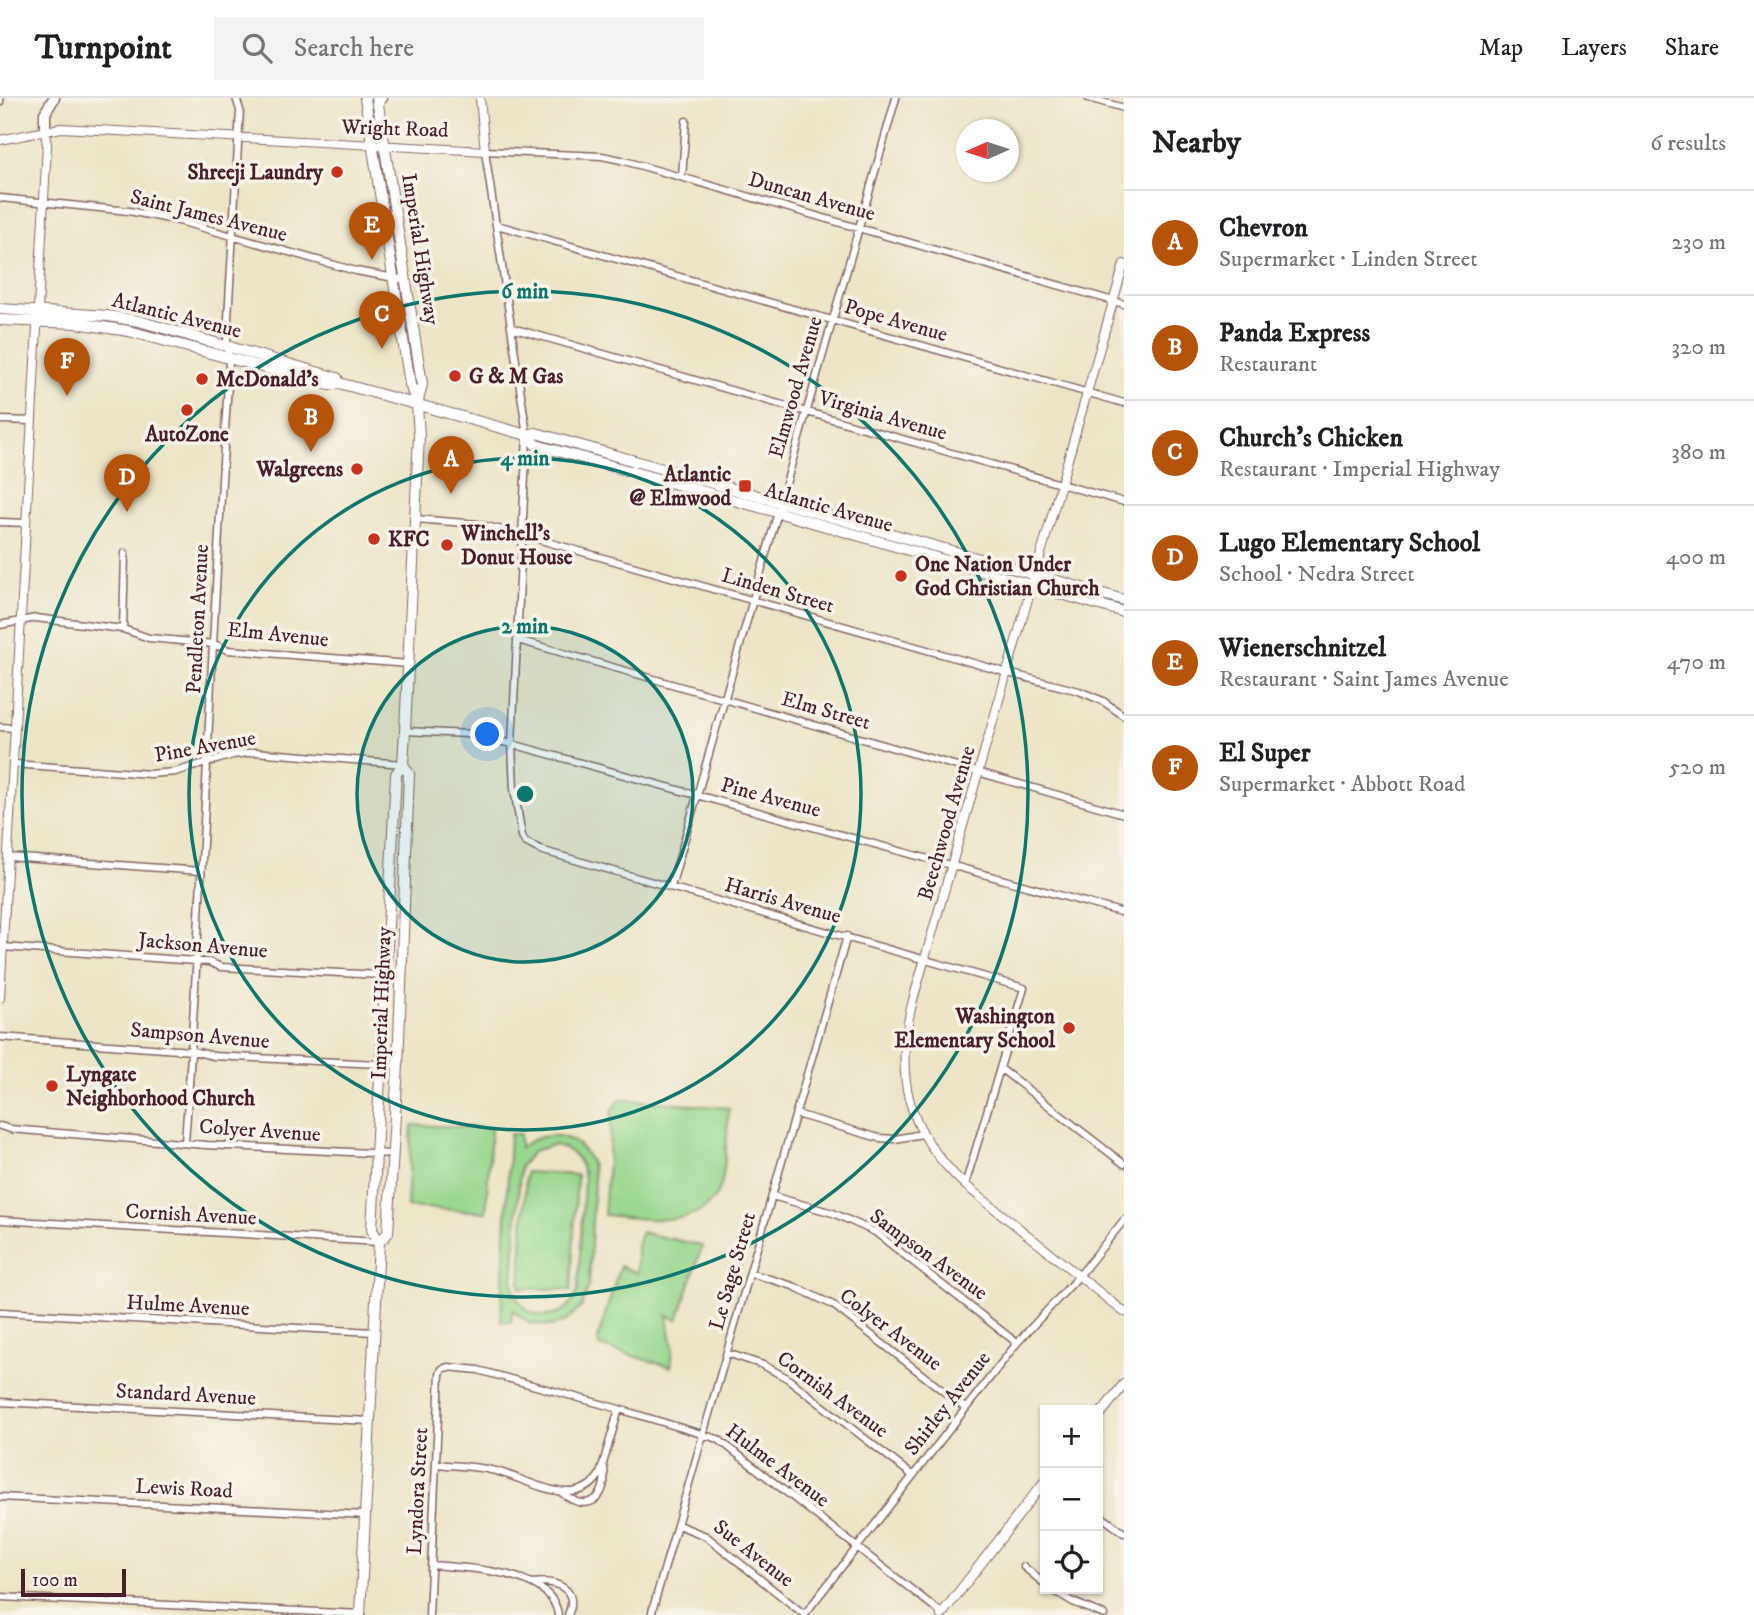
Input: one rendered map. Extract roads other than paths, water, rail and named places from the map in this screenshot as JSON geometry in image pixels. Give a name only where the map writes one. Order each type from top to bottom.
[{"type":"highway","points":[[45,132],[45,113],[54,98]]},
{"type":"main road","name":"Imperial Highway","points":[[365,98],[392,279],[410,384],[417,406],[419,436],[405,731],[404,764],[409,774],[398,1065],[387,1233],[379,1242]]},
{"type":"main road","name":"Imperial Highway","points":[[379,100],[422,384],[417,406]]},
{"type":"main road","name":"Atlantic Avenue","points":[[0,309],[129,331],[330,376],[337,378],[339,383],[527,435],[536,445],[779,506],[1033,580],[1124,612]]},
{"type":"main road","name":"Atlantic Avenue","points":[[0,320],[37,317]]},
{"type":"main road","name":"Atlantic Avenue","points":[[1033,580],[1124,600]]},
{"type":"main road","name":"Imperial Highway","points":[[360,1614],[379,1242],[372,1230],[396,774],[404,764]]},
{"type":"main road","points":[[1103,1411],[1124,1384]]},
{"type":"main road","points":[[942,1614],[1040,1487]]},
{"type":"street","name":"Pendleton Avenue","points":[[185,1142],[198,961],[214,644],[240,110],[236,98]]},
{"type":"street","points":[[480,98],[485,151],[527,435],[512,744]]},
{"type":"street","name":"Elmwood Avenue","points":[[671,887],[896,98]]},
{"type":"street","points":[[1088,98],[1124,108]]},
{"type":"street","points":[[682,177],[686,121]]},
{"type":"street","name":"Wright Road","points":[[0,140],[61,128],[485,151]]},
{"type":"street","points":[[0,998],[8,857],[5,830],[13,764],[47,145],[45,132]]},
{"type":"street","name":"Duncan Avenue","points":[[485,151],[602,156],[1124,304]]},
{"type":"street","name":"Saint James Avenue","points":[[0,198],[129,211],[178,221],[392,279],[406,280]]},
{"type":"street","name":"Pope Avenue","points":[[497,225],[1124,403]]},
{"type":"street","name":"Beechwood Avenue","points":[[1124,264],[907,1022],[905,1042],[905,1083],[914,1117],[941,1161],[965,1185],[1124,1312]]},
{"type":"street","name":"Virginia Avenue","points":[[512,328],[1124,502]]},
{"type":"street","points":[[0,420],[32,421]]},
{"type":"street","name":"Linden Street","points":[[415,519],[478,523],[1079,691],[1103,701],[1124,716]]},
{"type":"street","points":[[0,522],[26,523]]},
{"type":"street","points":[[123,629],[125,552]]},
{"type":"street","name":"Elm Avenue","points":[[0,625],[37,618],[123,629],[149,638],[214,644],[228,650],[409,664]]},
{"type":"street","name":"Elm Street","points":[[518,640],[1124,814]]},
{"type":"street","points":[[0,727],[15,728]]},
{"type":"street","name":"Pine Avenue","points":[[405,731],[468,734],[512,744],[1124,913]]},
{"type":"street","name":"Harris Avenue","points":[[512,744],[514,789],[520,829],[525,842],[533,847],[1024,988],[1001,1069]]},
{"type":"street","name":"Pine Avenue","points":[[13,764],[150,774],[175,772],[233,755],[255,752],[404,764]]},
{"type":"street","points":[[8,857],[201,871]]},
{"type":"street","name":"Le Sage Street","points":[[651,1615],[847,936]]},
{"type":"street","name":"Jackson Avenue","points":[[3,947],[198,961],[221,967],[401,976]]},
{"type":"street","name":"Sampson Avenue","points":[[0,1037],[191,1051],[214,1056],[398,1065]]},
{"type":"street","points":[[965,1185],[1001,1069],[1124,1164]]},
{"type":"street","points":[[796,1114],[879,1138],[906,1138],[922,1134]]},
{"type":"street","name":"Colyer Avenue","points":[[0,1126],[10,1129],[185,1142],[392,1154]]},
{"type":"street","name":"Sampson Avenue","points":[[772,1196],[833,1213],[875,1232],[1017,1343]]},
{"type":"street","name":"Cornish Avenue","points":[[0,1220],[379,1242]]},
{"type":"street","name":"Shirley Avenue","points":[[805,1615],[1017,1343],[1079,1276],[1124,1220]]},
{"type":"street","name":"Colyer Avenue","points":[[750,1273],[793,1286],[834,1305],[965,1408]]},
{"type":"street","name":"Hulme Avenue","points":[[0,1312],[374,1332]]},
{"type":"street","name":"Cornish Avenue","points":[[727,1353],[763,1365],[787,1378],[912,1475]]},
{"type":"street","name":"Hulme Avenue","points":[[442,1369],[448,1367],[478,1370],[718,1439],[942,1614]]},
{"type":"street","name":"Lyndora Street","points":[[429,1615],[442,1369]]},
{"type":"street","name":"Standard Avenue","points":[[0,1402],[370,1420]]},
{"type":"street","points":[[437,1464],[492,1470],[560,1492],[570,1493],[587,1488],[596,1481],[604,1465],[619,1409]]},
{"type":"street","points":[[560,1492],[579,1504],[591,1502],[604,1488],[604,1465]]},
{"type":"street","name":"Lewis Road","points":[[0,1497],[366,1515]]},
{"type":"street","points":[[1103,1518],[1124,1533]]},
{"type":"street","name":"Sue Avenue","points":[[678,1525],[706,1536],[805,1615]]},
{"type":"street","points":[[431,1565],[481,1569],[533,1583],[545,1590],[553,1600],[558,1615]]},
{"type":"street","points":[[1024,1567],[1040,1580]]},
{"type":"street","points":[[533,1583],[554,1581],[567,1592],[571,1604],[568,1615]]},
{"type":"street","points":[[1059,1594],[1104,1615]]},
{"type":"street","points":[[0,1597],[360,1614]]},
{"type":"place","name":"Shreeji Laundry","points":[[337,172]]},
{"type":"place","name":"Wienerschnitzel","points":[[372,260]]},
{"type":"place","name":"Church's Chicken","points":[[382,349]]},
{"type":"place","name":"G & M Gas","points":[[455,376]]},
{"type":"place","name":"McDonald's","points":[[202,379]]},
{"type":"place","name":"El Super","points":[[67,396]]},
{"type":"place","name":"AutoZone","points":[[187,410]]},
{"type":"place","name":"Panda Express","points":[[311,452]]},
{"type":"place","name":"Walgreens","points":[[357,469]]},
{"type":"place","name":"Atlantic @ Elmwood","points":[[745,486]]},
{"type":"place","name":"Chevron","points":[[451,494]]},
{"type":"place","name":"Lugo Elementary School","points":[[127,512]]},
{"type":"place","name":"KFC","points":[[374,539]]},
{"type":"place","name":"Winchell's Donut House","points":[[447,545]]},
{"type":"place","name":"One Nation Under God Christian Church","points":[[901,576]]},
{"type":"place","name":"Washington Elementary School","points":[[1069,1028]]},
{"type":"place","name":"Lyngate Neighborhood Church","points":[[52,1086]]}]
